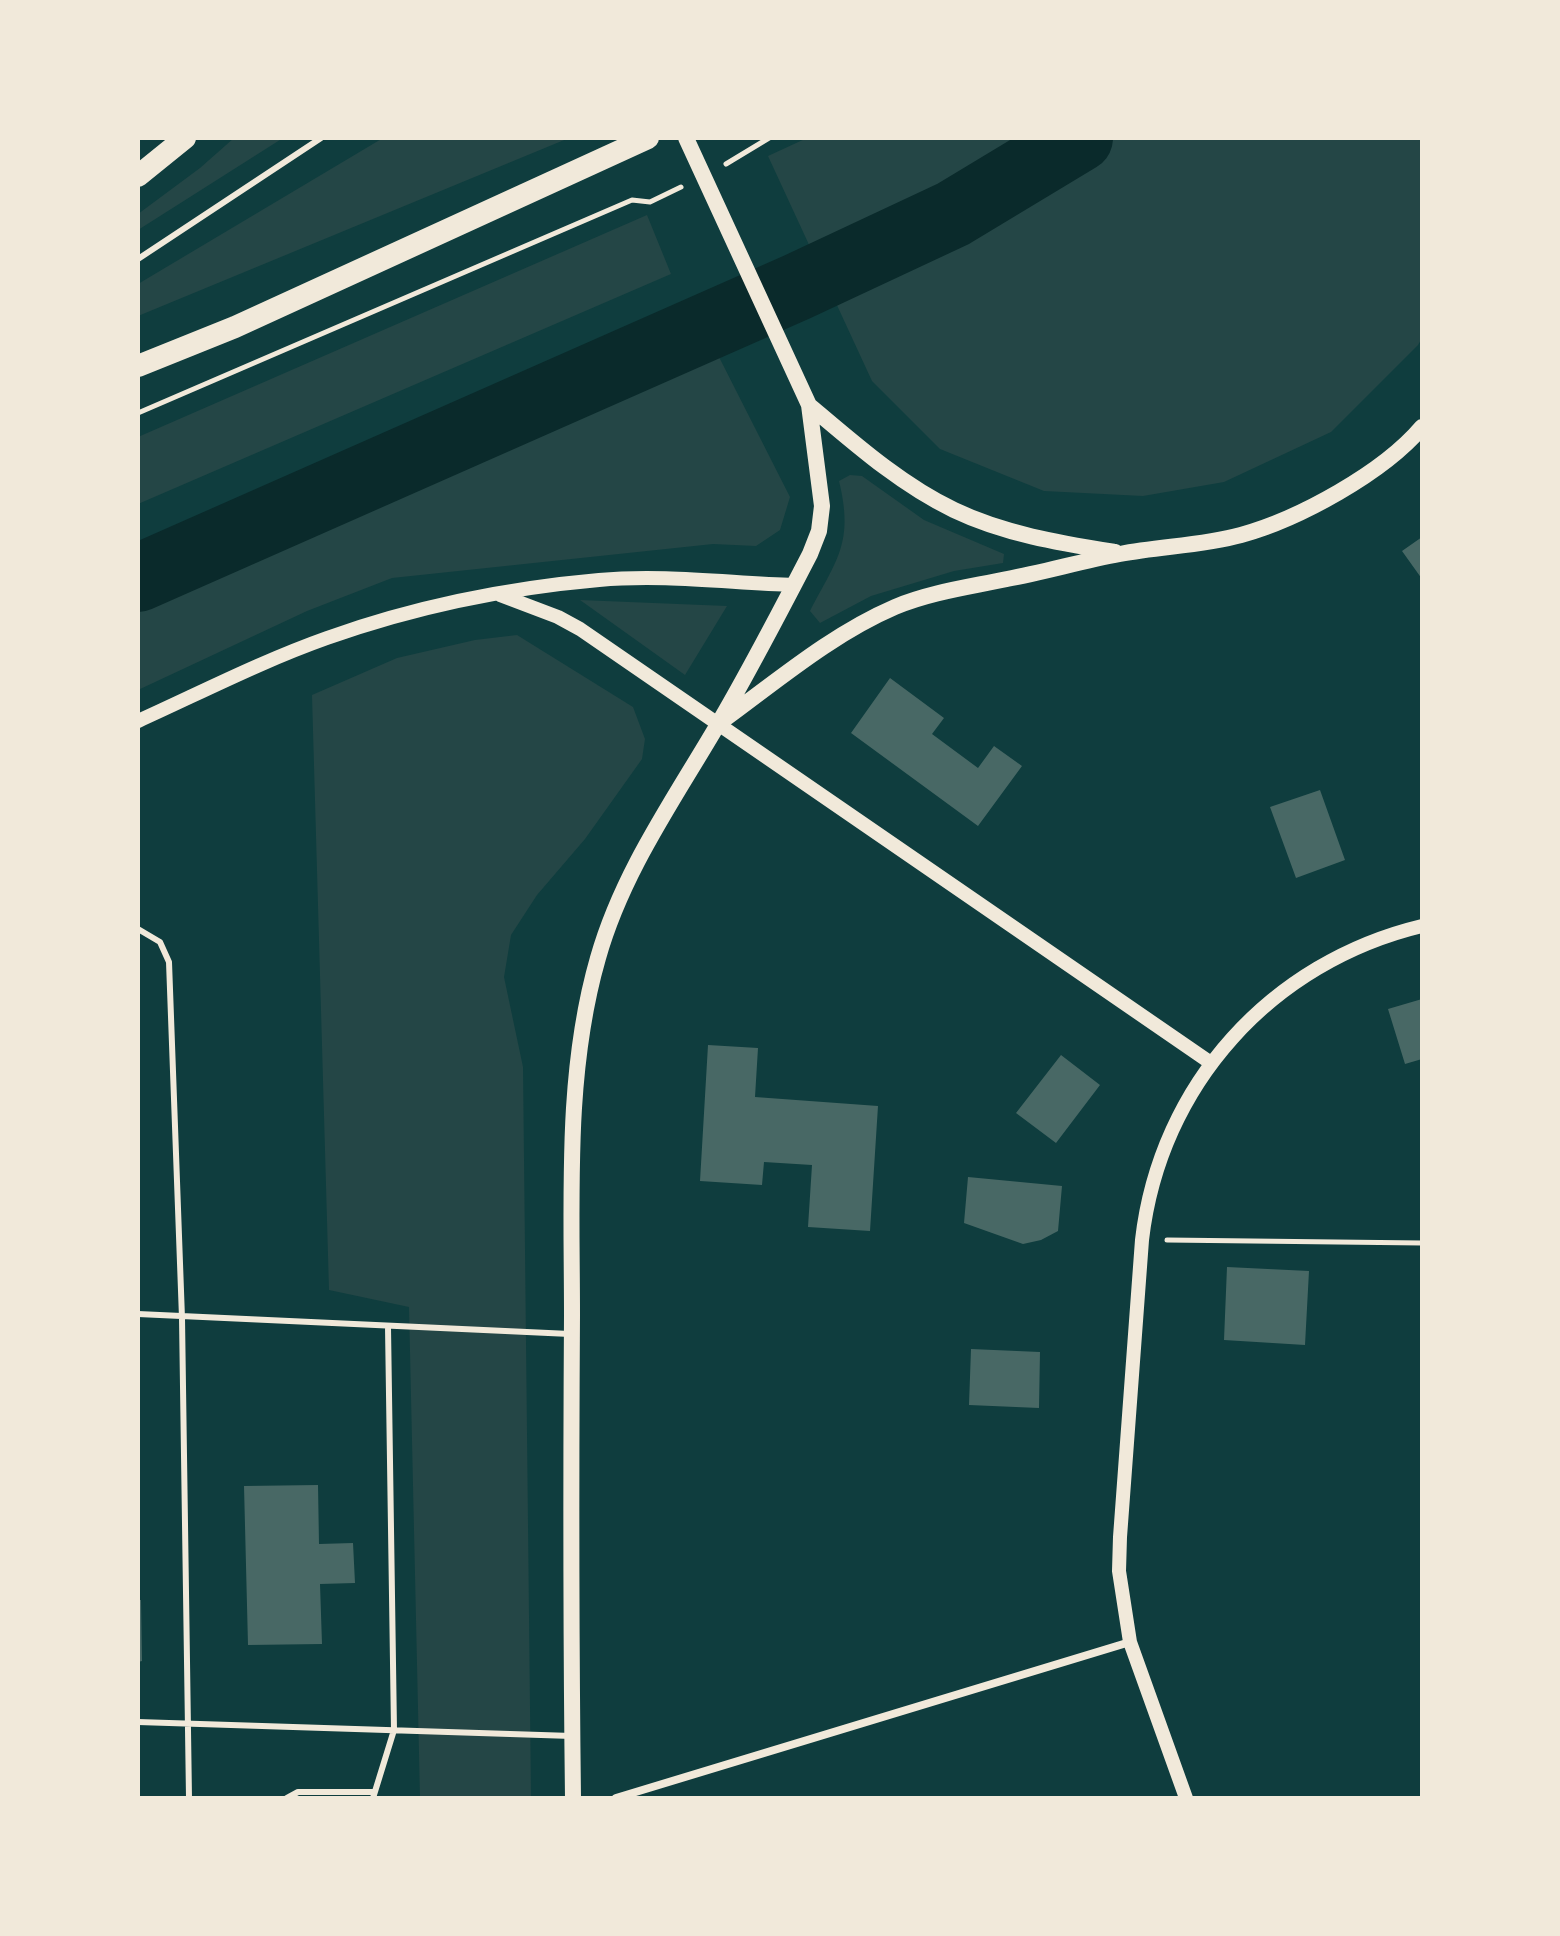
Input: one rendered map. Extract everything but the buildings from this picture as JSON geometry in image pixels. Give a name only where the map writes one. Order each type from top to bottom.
[{"type":"highway","points":[[138,176],[185,138]]},
{"type":"highway","points":[[138,366],[235,327],[648,138]]},
{"type":"main road","points":[[573,1798],[572,1191],[577,1070],[585,1012],[598,957],[634,866],[718,724],[794,585],[819,531],[822,506],[809,405],[686,138]]},
{"type":"main road","points":[[809,405],[889,469],[955,510],[1000,528],[1035,537],[1123,553]]},
{"type":"main road","points":[[718,724],[854,629],[895,607],[944,591],[1123,553],[1239,536],[1281,522],[1330,497],[1375,467],[1420,431]]},
{"type":"street","points":[[138,721],[325,638],[414,611],[601,580],[794,585]]},
{"type":"street","points":[[500,595],[558,617],[580,629],[1211,1063]]},
{"type":"street","points":[[1186,1798],[1130,1642],[1119,1571],[1142,1240],[1157,1173],[1170,1138],[1211,1063],[1263,1005],[1295,981],[1363,944],[1422,926]]},
{"type":"street","points":[[616,1798],[1130,1642]]},
{"type":"lane","points":[[138,259],[321,138]]},
{"type":"lane","points":[[138,929],[160,942],[169,962],[182,1318],[189,1798]]},
{"type":"lane","points":[[138,1314],[572,1334]]},
{"type":"lane","points":[[287,1798],[298,1792],[374,1795],[394,1730],[388,1327]]},
{"type":"lane","points":[[138,1722],[572,1736]]},
{"type":"path","points":[[744,155],[769,138]]},
{"type":"path","points":[[138,413],[632,200],[650,202]]},
{"type":"path","points":[[1142,1240],[1422,1243]]},
{"type":"shaded area","points":[[234,138],[283,138],[138,230],[138,214],[200,168]]},
{"type":"shaded area","points":[[383,138],[569,138],[138,316],[138,284]]},
{"type":"shaded area","points":[[807,138],[1422,138],[1422,338],[1331,432],[1224,482],[1143,496],[1044,491],[940,449],[872,381],[768,156]]},
{"type":"shaded area","points":[[647,215],[671,274],[138,504],[138,437]]},
{"type":"shaded area","points":[[719,357],[790,497],[780,530],[756,546],[713,544],[392,578],[307,611],[138,690],[138,597],[278,534]]},
{"type":"shaded area","points":[[850,475],[862,476],[924,520],[1004,554],[1003,563],[954,571],[871,596],[820,623],[810,611],[840,550],[845,520],[839,481]]},
{"type":"shaded area","points":[[580,600],[727,606],[685,675]]},
{"type":"shaded area","points":[[517,635],[633,707],[645,739],[642,759],[585,839],[537,895],[511,935],[504,977],[523,1067],[531,1798],[420,1798],[409,1307],[329,1290],[312,695],[397,658],[475,640]]},
{"type":"waterway","points":[[138,578],[797,287],[953,214],[1079,138]]}]
